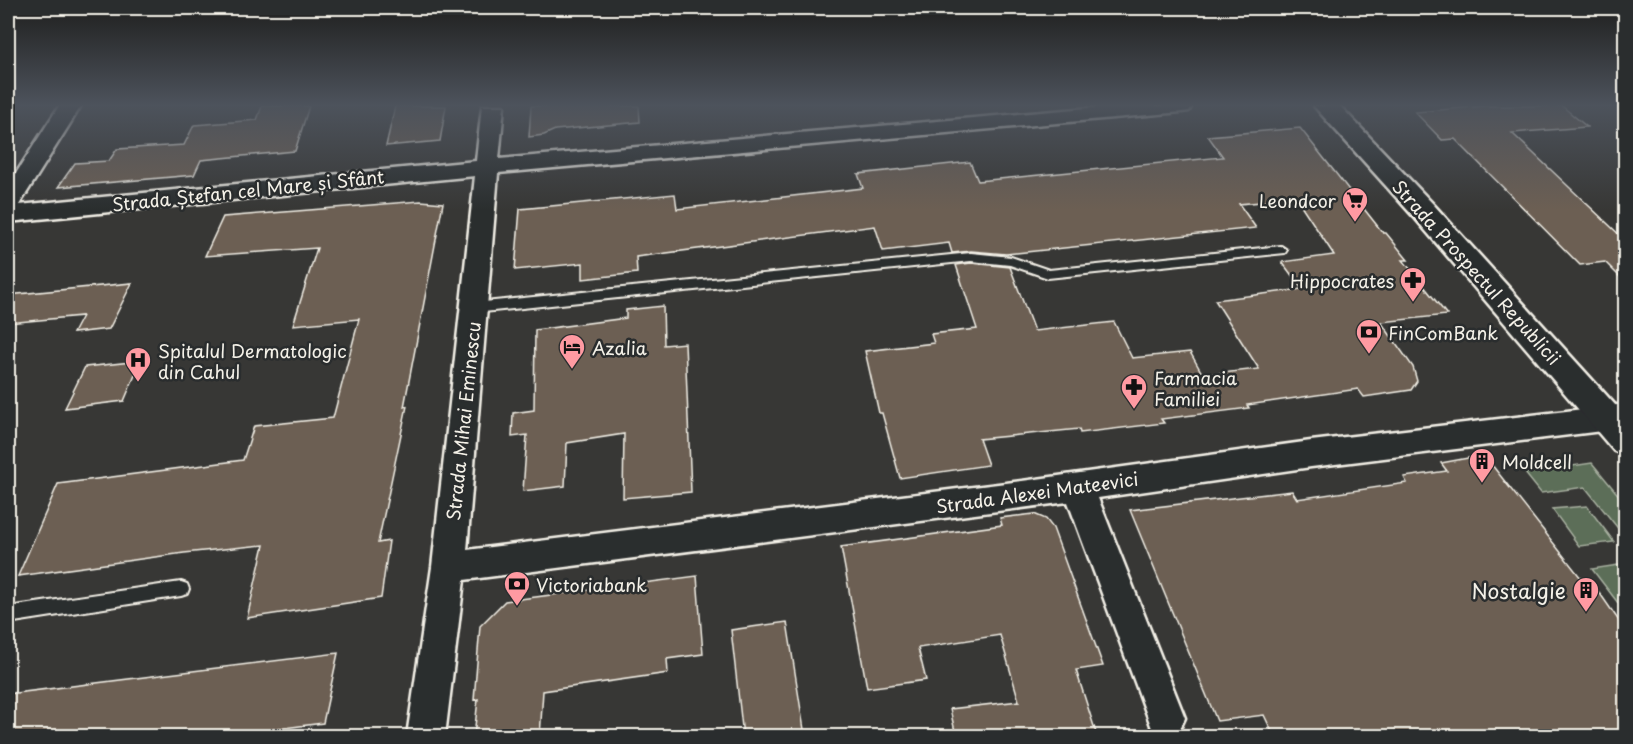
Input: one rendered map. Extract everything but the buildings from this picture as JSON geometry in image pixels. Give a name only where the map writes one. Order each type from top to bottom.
[{"type":"main road","name":"Strada Prospectul Republicii","points":[[1358,141],[1618,424]]},
{"type":"street","points":[[8,204],[48,141]]},
{"type":"street","name":"Strada Mihai Eminescu","points":[[426,736],[449,567],[491,141]]},
{"type":"street","name":"Strada Ștefan cel Mare și Sfânt","points":[[8,214],[488,166],[780,141]]},
{"type":"street","name":"Strada Alexei Mateevici","points":[[449,567],[1078,487],[1311,454],[1618,424]]},
{"type":"street","points":[[1078,487],[1166,718]]},
{"type":"lane","points":[[474,308],[971,257],[1011,261],[1048,274],[1281,250]]},
{"type":"lane","points":[[8,615],[181,589]]},
{"type":"green space","points":[[1592,463],[1625,503],[1625,537],[1585,487],[1541,493],[1525,473]]},
{"type":"green space","points":[[1587,506],[1614,542],[1579,546],[1552,509]]},
{"type":"green space","points":[[1626,564],[1625,612],[1592,569]]},
{"type":"place","name":"Leondcor","points":[[1355,223]]},
{"type":"place","name":"Hippocrates","points":[[1413,303]]},
{"type":"place","name":"FinComBank","points":[[1369,355]]},
{"type":"place","name":"Azalia","points":[[572,370]]},
{"type":"place","name":"Spitalul Dermatologic din Cahul","points":[[138,383]]},
{"type":"place","name":"Farmacia Familiei","points":[[1134,410]]},
{"type":"place","name":"Moldcell","points":[[1482,484]]},
{"type":"place","name":"Victoriabank","points":[[517,607]]},
{"type":"place","name":"Nostalgie","points":[[1586,613]]}]
